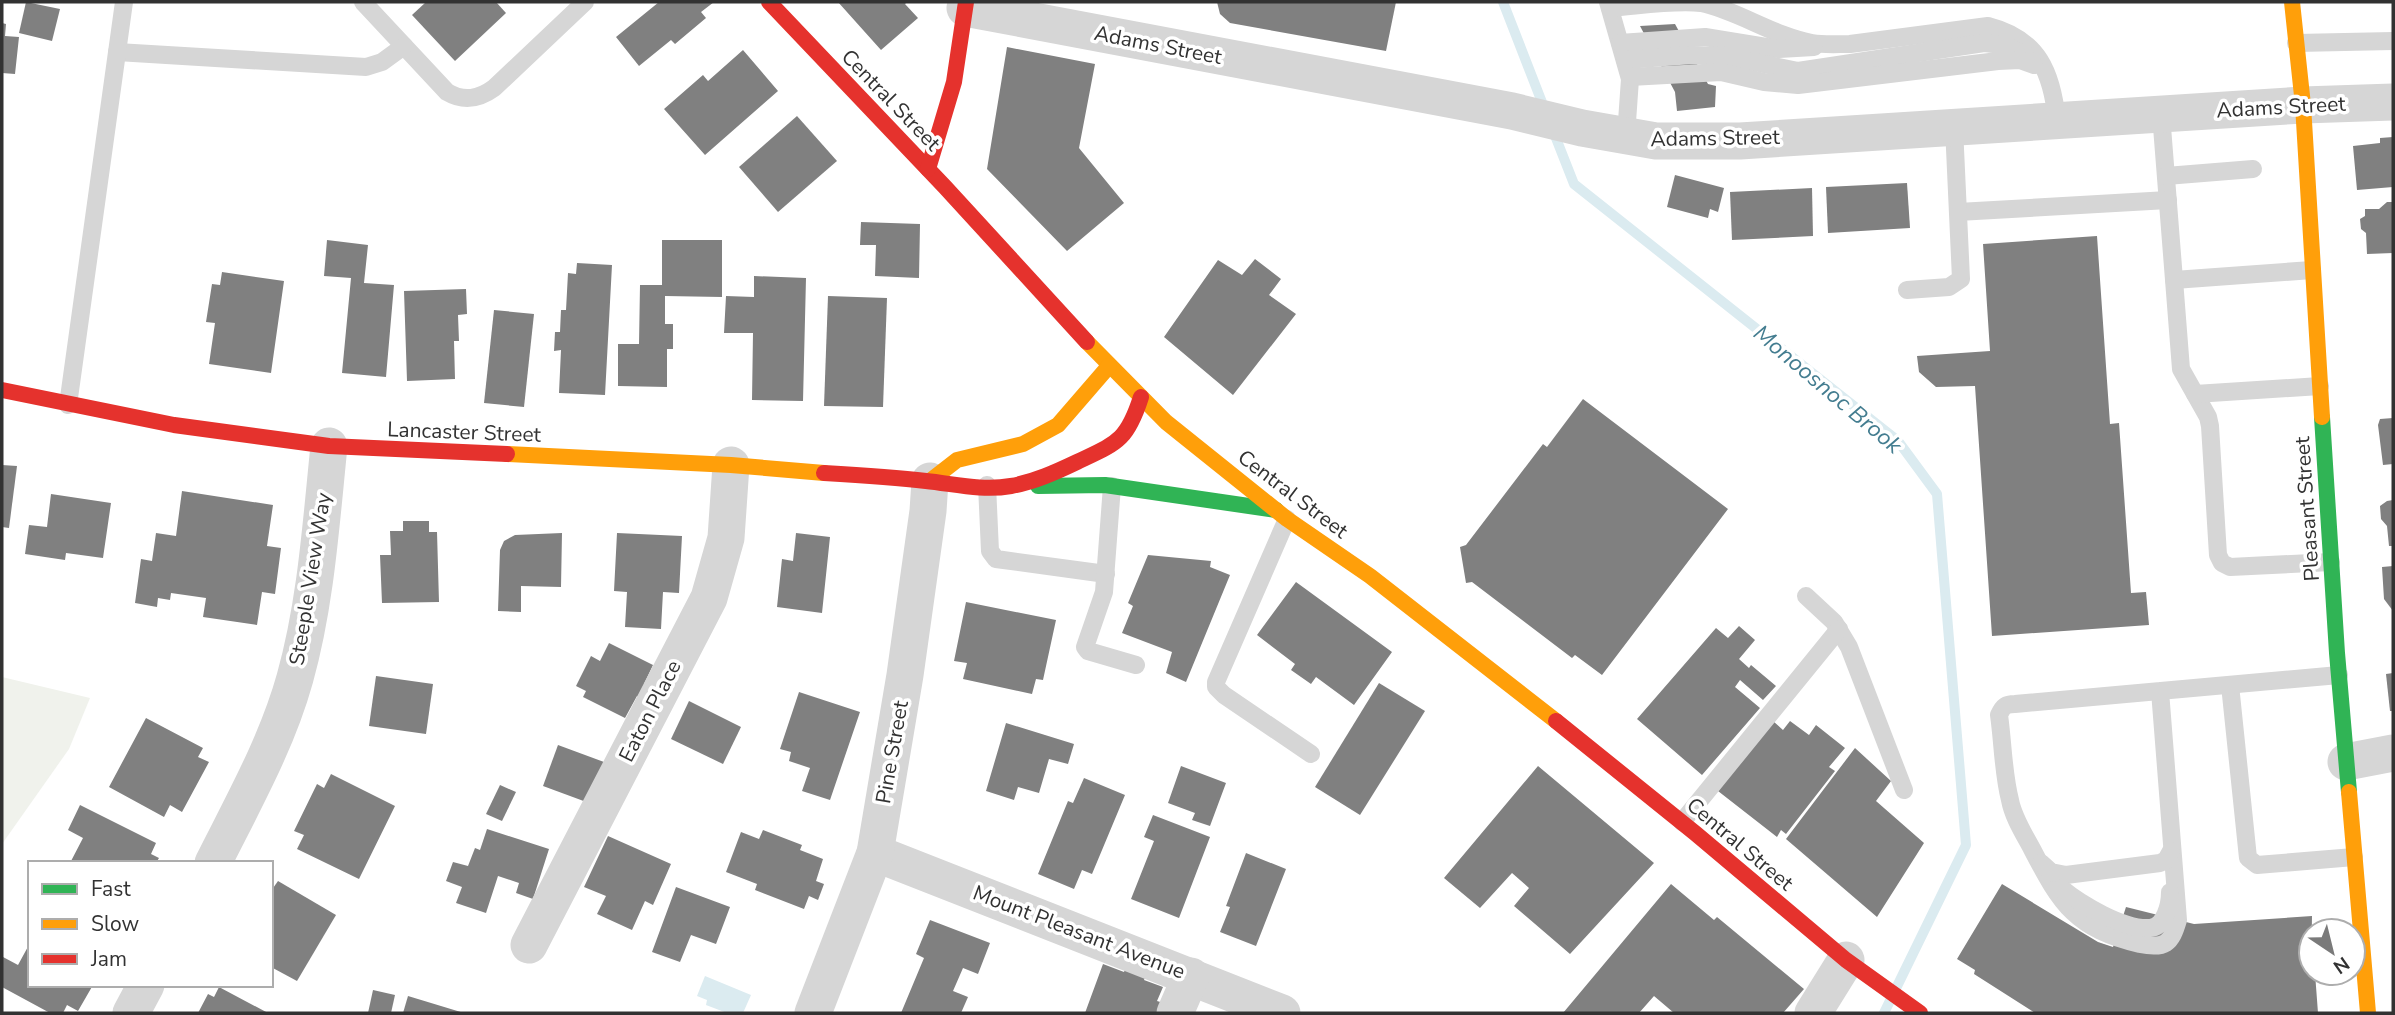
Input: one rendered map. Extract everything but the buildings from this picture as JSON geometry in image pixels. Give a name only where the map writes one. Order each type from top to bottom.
[{"type":"main road","name":"Central Street","points":[[769,2],[928,169],[1109,366],[1166,422],[1281,514],[1370,576],[1682,822],[1855,967],[1920,1013]]},
{"type":"main road","name":"Pleasant Street","points":[[2292,2],[2303,105],[2339,675],[2368,1013]]},
{"type":"main road","points":[[928,169],[954,82],[965,5]]},
{"type":"main road","points":[[930,481],[957,460],[1023,444],[1058,425],[1109,366]]},
{"type":"main road","name":"Lancaster Street","points":[[2,390],[174,425],[329,446],[731,465],[930,481],[956,487],[1012,486],[1063,468],[1113,444],[1126,433],[1141,397]]},
{"type":"main road","points":[[1012,486],[1112,486],[1281,514]]},
{"type":"street","name":"Adams Street","points":[[965,5],[1291,71],[1512,111],[1656,142],[1695,143],[2303,105],[2393,102]]},
{"type":"street","name":"Steeple View Way","points":[[213,861],[271,747],[295,679],[309,614],[329,446]]},
{"type":"street","name":"Eaton Place","points":[[529,945],[709,598],[726,538],[731,465]]},
{"type":"street","name":"Pine Street","points":[[813,1013],[875,853],[905,675],[930,481]]},
{"type":"street","points":[[2346,762],[2393,753]]},
{"type":"street","name":"Mount Pleasant Avenue","points":[[875,853],[1282,1013]]},
{"type":"street","points":[[1813,1013],[1855,967]]},
{"type":"street","points":[[1175,1013],[1191,976]]},
{"type":"street","points":[[131,1013],[145,987]]},
{"type":"lane","points":[[68,405],[124,2]]},
{"type":"lane","points":[[363,2],[447,92],[455,97],[476,98],[494,88],[585,2]]},
{"type":"lane","points":[[1626,136],[1631,88],[1609,5],[1704,3],[1812,43],[1850,44],[1988,26],[2010,34],[2031,49],[2041,61],[2050,78],[2057,121]]},
{"type":"lane","points":[[1620,43],[1705,37],[1779,49],[1834,44]]},
{"type":"lane","points":[[2296,43],[2393,40]]},
{"type":"lane","points":[[117,52],[366,67],[383,62],[404,46]]},
{"type":"lane","points":[[1628,69],[1721,72],[1764,82],[1806,85],[2020,60],[2032,64],[2050,78]]},
{"type":"lane","points":[[2161,114],[2181,369],[2208,417],[2210,426],[2218,555],[2222,563],[2230,567],[2331,562]]},
{"type":"lane","points":[[1907,290],[1949,287],[1961,279],[1954,127]]},
{"type":"lane","points":[[2166,176],[2253,169]]},
{"type":"lane","points":[[1958,212],[2168,200]]},
{"type":"lane","points":[[2174,280],[2312,270]]},
{"type":"lane","points":[[2194,394],[2320,386]]},
{"type":"lane","points":[[986,453],[990,551],[996,559],[1106,574]]},
{"type":"lane","points":[[1112,486],[1104,592],[1085,647],[1088,651],[1136,665]]},
{"type":"lane","points":[[1281,514],[1216,687],[1311,754]]},
{"type":"lane","points":[[1806,596],[1839,629],[1849,647],[1904,790]]},
{"type":"lane","points":[[1682,822],[1839,629]]},
{"type":"lane","points":[[2160,691],[2171,850],[2170,901],[2164,917],[2151,928],[2121,922],[2098,913],[2073,898],[2038,861],[2010,800],[1999,715],[2007,704],[2339,675]]},
{"type":"lane","points":[[2230,685],[2248,858],[2257,865],[2354,857]]},
{"type":"lane","points":[[2038,861],[2051,872],[2066,875],[2160,863],[2166,860],[2171,850]]},
{"type":"shaded area","points":[[2,677],[90,698],[69,749],[2,844]]},
{"type":"shaded area","points":[[705,976],[751,995],[743,1013],[727,1013],[706,1005],[707,1000],[697,996]]},
{"type":"waterway","name":"Monoosnoc Brook","points":[[1503,2],[1545,110]]},
{"type":"waterway","name":"Monoosnoc Brook","points":[[1552,128],[1574,184],[1898,441],[1937,494],[1966,845],[1884,1013]]},
{"type":"traffic: fast","points":[[2322,417],[2349,792]]},
{"type":"traffic: fast","points":[[1038,486],[1105,485],[1276,510]]},
{"type":"traffic: slow","points":[[2292,2],[2303,105],[2322,417]]},
{"type":"traffic: slow","points":[[1087,342],[1166,422],[1287,519],[1370,576],[1556,721]]},
{"type":"traffic: slow","points":[[930,481],[957,460],[1023,444],[1058,425],[1109,366]]},
{"type":"traffic: slow","points":[[507,454],[731,465],[824,473]]},
{"type":"traffic: slow","points":[[2349,792],[2368,1013]]},
{"type":"traffic: jam","points":[[769,2],[945,187],[1087,342]]},
{"type":"traffic: jam","points":[[928,169],[954,82],[966,2]]},
{"type":"traffic: jam","points":[[2,390],[174,425],[329,446],[507,454]]},
{"type":"traffic: jam","points":[[824,473],[979,487],[1020,484],[1053,473],[1111,445],[1131,423],[1141,397]]},
{"type":"traffic: jam","points":[[1556,721],[1846,960],[1920,1013]]}]
